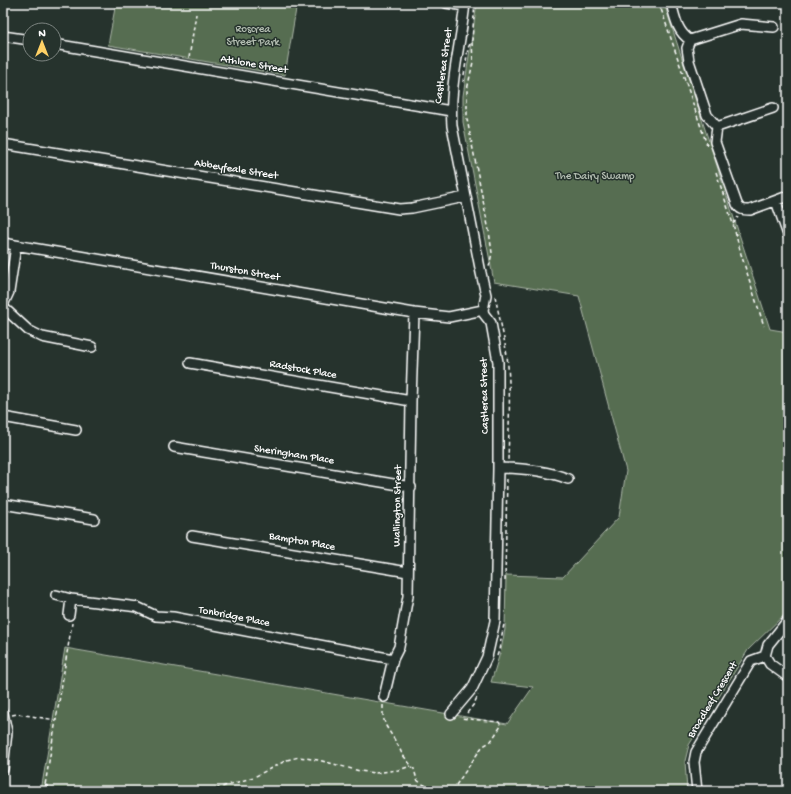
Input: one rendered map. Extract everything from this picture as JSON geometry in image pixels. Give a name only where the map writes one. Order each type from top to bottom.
[{"type":"street","points":[[446,3],[465,5]]},
{"type":"street","points":[[671,3],[679,31],[684,37],[690,40],[741,24],[774,26]]},
{"type":"street","name":"Castlerea Street","points":[[451,714],[472,689],[487,658],[494,621],[498,468],[498,362],[491,323],[484,314],[483,310],[486,291],[465,197],[452,126],[452,87],[465,5]]},
{"type":"street","points":[[3,36],[22,39]]},
{"type":"street","points":[[690,40],[687,48],[688,61],[707,115],[717,126],[715,142],[739,208],[750,210],[788,196]]},
{"type":"street","name":"Athlone Street","points":[[62,45],[451,111]]},
{"type":"street","points":[[717,126],[774,108]]},
{"type":"street","name":"Abbeyfeale Street","points":[[3,144],[398,209],[412,208],[465,197]]},
{"type":"street","points":[[776,201],[788,235]]},
{"type":"street","name":"Thurston Street","points":[[3,243],[414,313],[449,317],[483,310]]},
{"type":"street","points":[[16,246],[9,292],[3,306],[28,330],[42,337],[92,347]]},
{"type":"street","name":"Wallington Street","points":[[384,697],[393,660],[399,647],[408,596],[414,313]]},
{"type":"street","name":"Radstock Place","points":[[190,363],[411,401]]},
{"type":"street","points":[[3,417],[76,430]]},
{"type":"street","name":"Sheringham Place","points":[[174,448],[410,487]]},
{"type":"street","points":[[498,468],[518,468],[554,473],[568,479]]},
{"type":"street","points":[[3,504],[94,519]]},
{"type":"street","name":"Bampton Place","points":[[192,536],[408,572]]},
{"type":"street","name":"Tonbridge Place","points":[[56,595],[71,599],[137,607],[156,616],[173,617],[393,660]]},
{"type":"street","points":[[69,615],[71,599]]},
{"type":"street","points":[[788,620],[768,645],[765,656],[770,664],[788,677]]},
{"type":"street","name":"Broadleaf Crescent","points":[[697,791],[694,762],[696,752],[751,661],[765,656]]},
{"type":"street","points":[[3,769],[7,732],[4,715]]},
{"type":"path","points":[[475,3],[472,40],[473,62],[467,90],[467,119],[489,231],[492,253],[489,267],[488,260]]},
{"type":"path","points":[[659,3],[707,146]]},
{"type":"path","points":[[188,60],[196,14]]},
{"type":"path","points":[[463,82],[468,48],[472,40]]},
{"type":"path","points":[[714,168],[733,224],[764,326]]},
{"type":"path","points":[[495,294],[497,308]]},
{"type":"path","points":[[44,791],[73,616],[69,615]]},
{"type":"path","points":[[384,697],[383,710],[386,726],[399,746],[402,754],[412,766],[417,780],[421,784],[435,791]]},
{"type":"path","points":[[4,715],[18,714],[56,720]]},
{"type":"path","points":[[451,714],[453,717],[499,722],[501,726],[491,741],[482,747],[452,791]]},
{"type":"path","points":[[209,791],[254,777],[287,760],[299,757],[318,760],[360,772],[398,770],[412,766]]},
{"type":"path","points":[[45,785],[60,791]]},
{"type":"green space","name":"Roscrea Street Park","points":[[116,3],[297,3],[285,75],[108,45]]},
{"type":"green space","name":"The Dairy Swamp","points":[[477,3],[664,3],[770,329],[788,332],[788,611],[748,650],[689,745],[685,761],[687,791],[41,791],[65,648],[507,724],[533,687],[491,682],[501,650],[505,629],[506,575],[563,577],[619,517],[626,471],[579,296],[494,282],[463,122],[463,96]]}]
